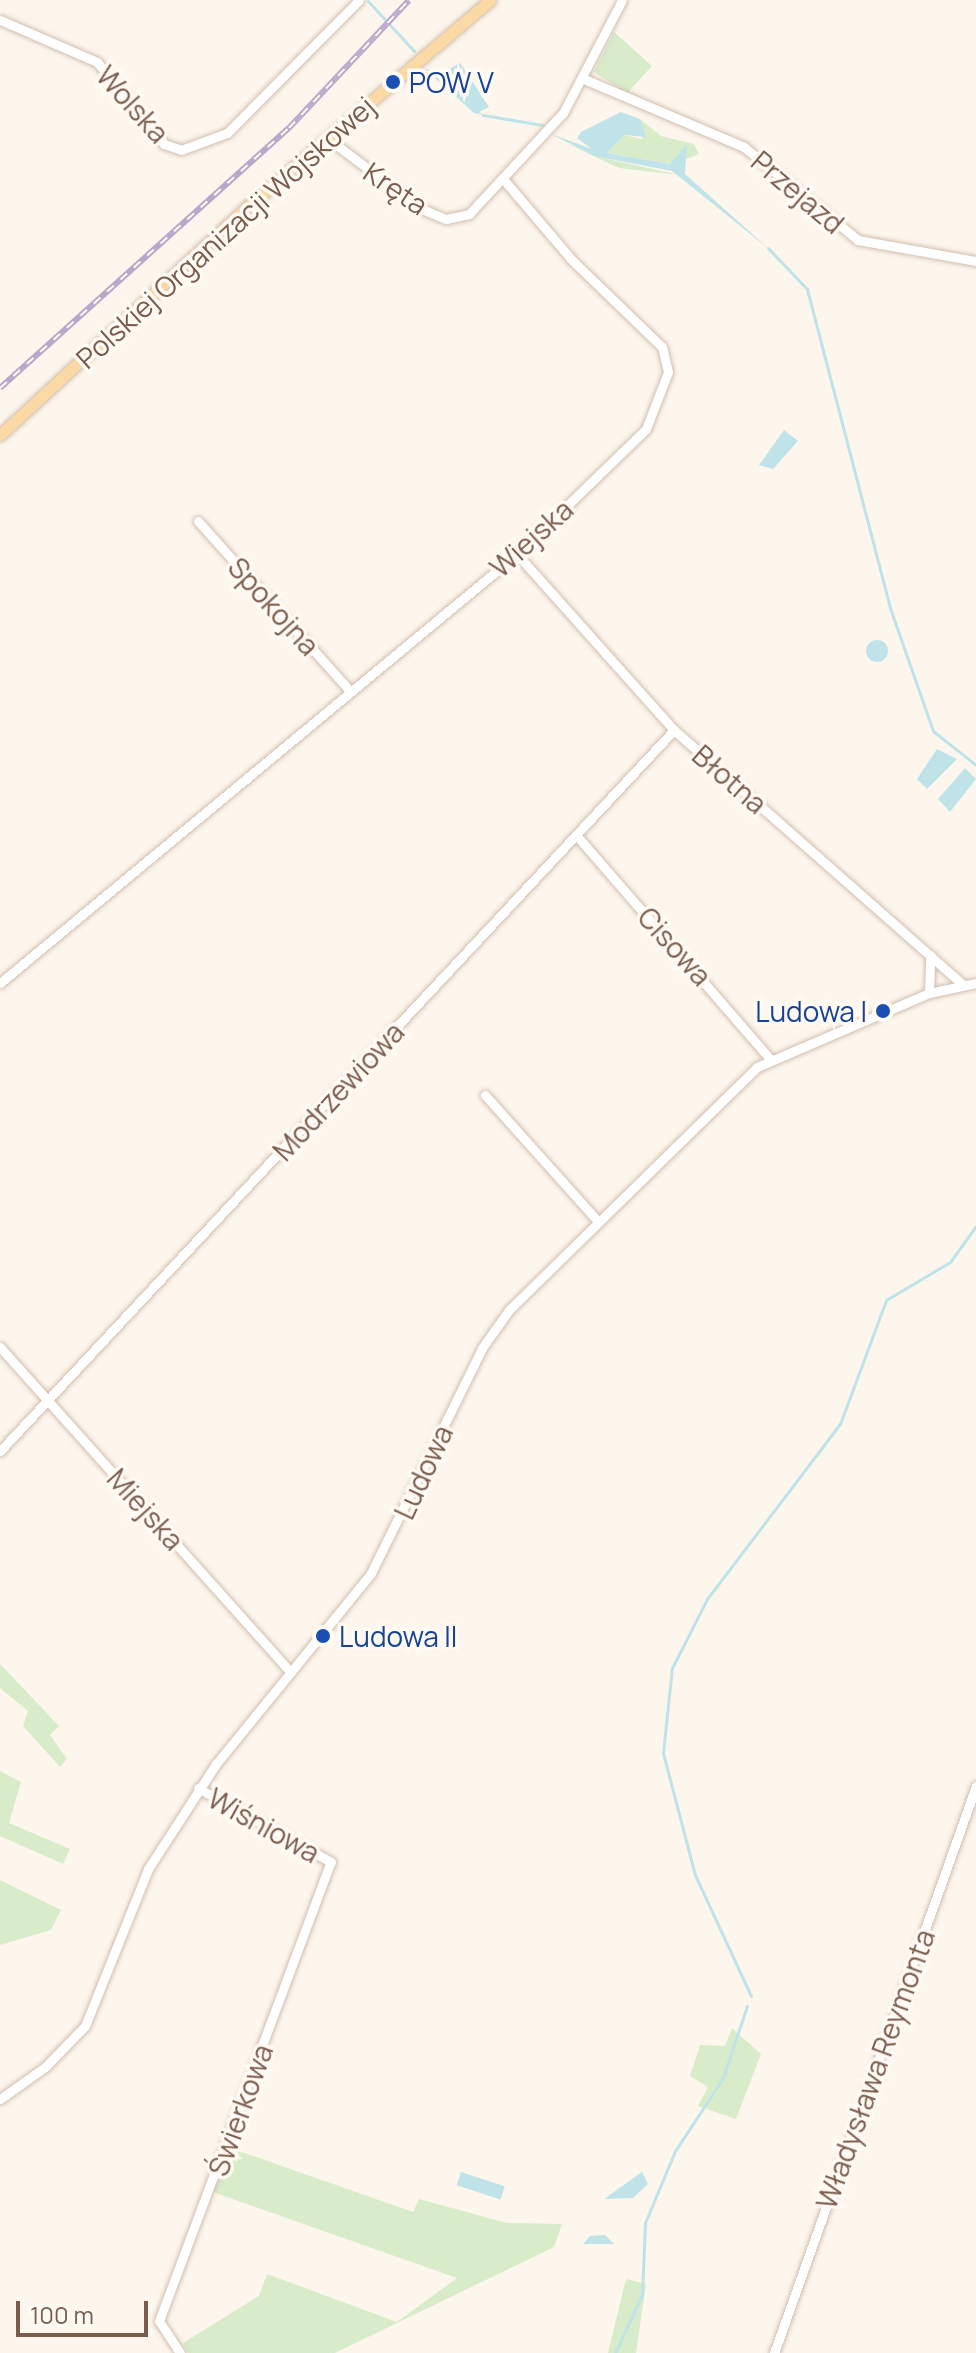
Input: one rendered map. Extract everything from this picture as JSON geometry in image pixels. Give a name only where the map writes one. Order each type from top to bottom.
[{"type":"main road","name":"Polskiej Organizacji Wojskowej","points":[[0,435],[327,138],[490,0]]},
{"type":"street","name":"Wolska","points":[[0,20],[97,62],[164,144],[192,149],[241,121],[359,0]]},
{"type":"street","points":[[504,180],[584,79],[622,0]]},
{"type":"street","name":"Przejazd","points":[[584,79],[744,147],[858,240],[976,261]]},
{"type":"street","name":"Kręta","points":[[327,138],[407,200],[446,219],[469,214],[504,180]]},
{"type":"street","name":"Wiejska","points":[[0,983],[517,554],[646,429],[668,372],[662,347],[571,259],[504,180]]},
{"type":"street","name":"Spokojna","points":[[198,521],[350,691]]},
{"type":"street","name":"Błotna","points":[[517,554],[674,730],[962,984]]},
{"type":"street","name":"Modrzewiowa","points":[[0,1451],[674,730]]},
{"type":"street","name":"Cisowa","points":[[577,836],[770,1059]]},
{"type":"street","points":[[929,993],[930,955]]},
{"type":"street","name":"Ludowa","points":[[0,2099],[45,2067],[85,2026],[148,1869],[198,1788],[384,1553],[494,1328],[596,1219],[770,1059],[929,993],[976,983]]},
{"type":"street","points":[[485,1095],[596,1219]]},
{"type":"street","name":"Miejska","points":[[0,1347],[291,1672]]},
{"type":"street","name":"Władysława Reymonta","points":[[774,2353],[976,1786]]},
{"type":"street","name":"Wiśniowa","points":[[198,1788],[331,1862]]},
{"type":"street","name":"Świerkowa","points":[[180,2353],[159,2321],[331,1862]]},
{"type":"green space","points":[[614,32],[652,66],[627,93],[594,72]]},
{"type":"green space","points":[[640,119],[661,136],[694,144],[699,154],[686,159],[685,148],[670,164],[607,153],[624,135],[642,139]]},
{"type":"green space","points":[[566,143],[599,157],[679,175],[619,168]]},
{"type":"green space","points":[[0,1664],[59,1726],[50,1735],[67,1759],[60,1767],[23,1726],[28,1711],[0,1688]]},
{"type":"green space","points":[[0,1771],[21,1782],[9,1823],[70,1849],[63,1864],[0,1836]]},
{"type":"green space","points":[[0,1880],[61,1910],[51,1930],[0,1945]]},
{"type":"green space","points":[[732,2028],[761,2054],[736,2119],[698,2106],[708,2087],[690,2076],[700,2045],[725,2046]]},
{"type":"green space","points":[[233,2149],[413,2212],[419,2199],[507,2223],[562,2224],[554,2247],[335,2353],[188,2353],[183,2343],[259,2296],[267,2274],[397,2322],[457,2278],[213,2192]]},
{"type":"green space","points":[[626,2279],[646,2284],[636,2353],[608,2353]]},
{"type":"water","points":[[460,63],[489,107],[479,112],[485,115],[474,113],[425,69],[442,73]]},
{"type":"water","points":[[621,112],[640,119],[646,137],[624,135],[607,153],[670,164],[687,144],[685,174],[769,249],[672,171],[594,156],[551,134],[592,149],[577,138],[581,132]]},
{"type":"water","points":[[784,430],[798,441],[773,469],[759,465]]},
{"type":"water","points":[[877,640],[885,643],[888,651],[885,659],[877,662],[869,659],[866,651],[869,643]]},
{"type":"water","points":[[937,749],[957,759],[927,789],[917,779]]},
{"type":"water","points":[[965,768],[976,779],[950,812],[938,799]]},
{"type":"water","points":[[461,2172],[505,2186],[500,2200],[457,2185]]},
{"type":"water","points":[[642,2172],[648,2184],[633,2198],[604,2199]]},
{"type":"water","points":[[605,2235],[614,2244],[583,2244],[590,2236]]},
{"type":"waterway","points":[[368,1],[414,51]]},
{"type":"waterway","points":[[483,115],[542,125]]},
{"type":"waterway","points":[[768,248],[807,289],[890,608],[933,731],[976,765]]},
{"type":"waterway","points":[[751,1996],[695,1875],[663,1753],[672,1668],[707,1599],[840,1424],[886,1300],[950,1262],[976,1226]]},
{"type":"waterway","points":[[615,2353],[642,2295],[645,2223],[675,2151],[723,2078],[747,2006]]},
{"type":"railway","points":[[0,388],[289,128],[409,0]]},
{"type":"place","name":"POW V","points":[[393,82]]},
{"type":"place","name":"Ludowa I","points":[[883,1011]]},
{"type":"place","name":"Ludowa II","points":[[323,1636]]}]
